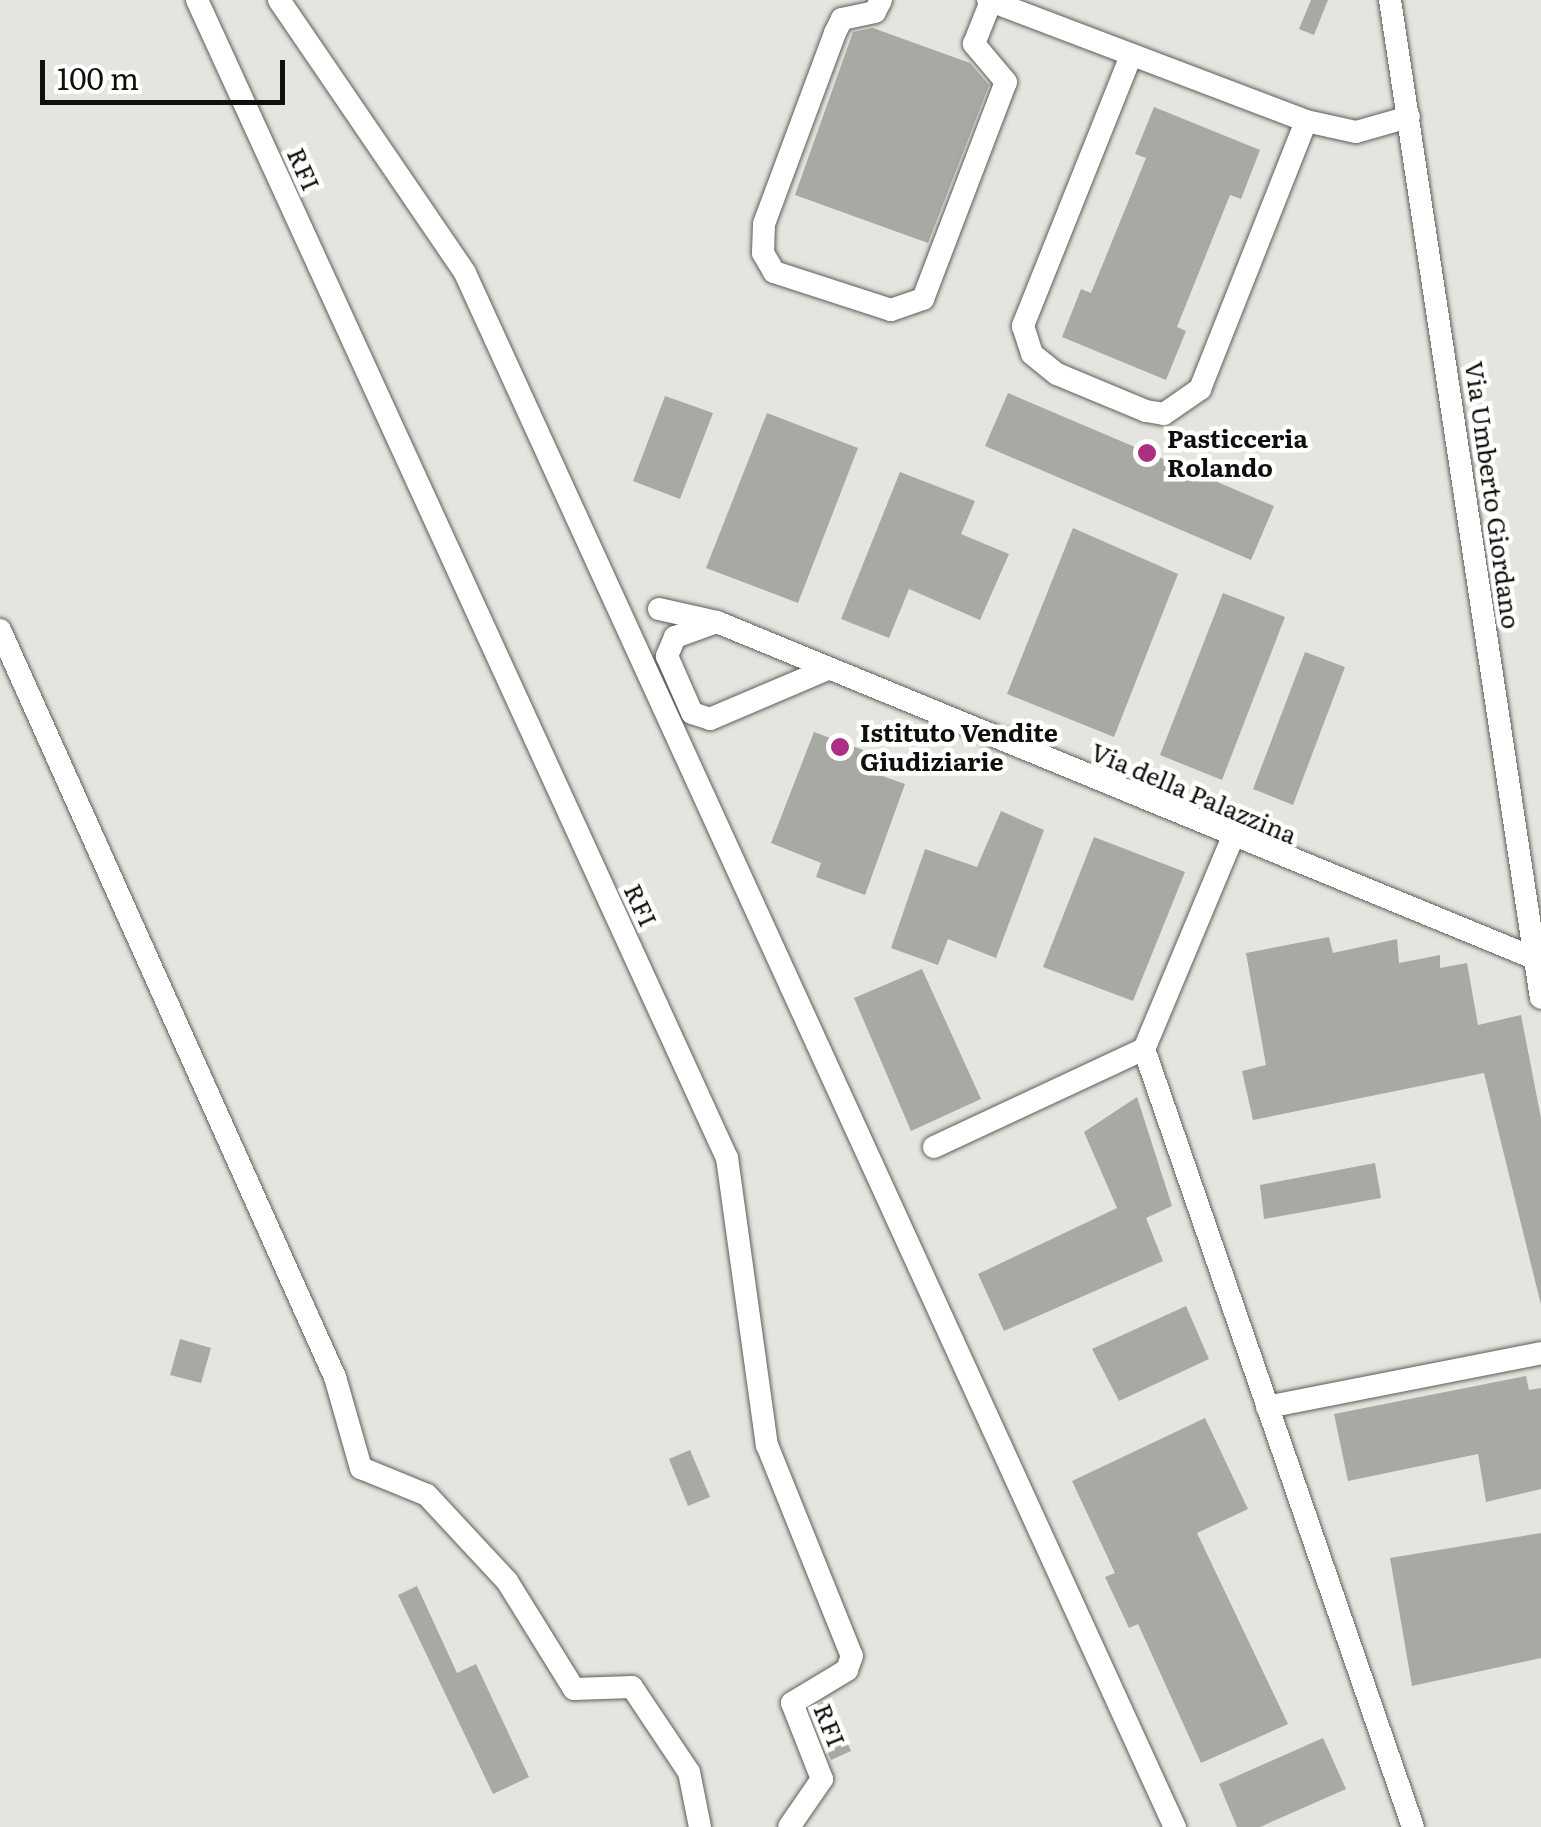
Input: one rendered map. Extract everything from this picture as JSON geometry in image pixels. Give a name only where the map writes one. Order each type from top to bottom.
[{"type":"street","name":"RFI","points":[[197,0],[727,1158],[767,1445],[852,1656],[847,1670],[792,1703],[822,1779],[789,1827]]},
{"type":"street","points":[[278,0],[464,273],[1176,1827]]},
{"type":"street","points":[[881,0],[875,12],[842,19],[835,33],[764,224],[762,254],[774,272],[890,310],[923,299],[1006,82],[974,44],[989,1],[1306,122],[1356,132],[1409,116]]},
{"type":"street","name":"Via Umberto Giordano","points":[[1390,0],[1541,998]]},
{"type":"street","points":[[1130,58],[1024,326],[1032,354],[1057,374],[1146,410],[1164,414],[1200,388],[1306,122]]},
{"type":"street","name":"Via della Palazzina","points":[[659,609],[716,622],[1232,839],[1537,961]]},
{"type":"street","points":[[716,622],[675,637],[667,656],[692,714],[710,720],[828,668]]},
{"type":"street","points":[[0,630],[335,1377],[361,1468],[427,1495],[507,1581],[574,1689],[632,1687],[690,1772],[700,1827]]},
{"type":"street","points":[[1232,839],[1144,1049],[1413,1827]]},
{"type":"street","points":[[934,1147],[1144,1049]]},
{"type":"street","points":[[1268,1407],[1541,1352]]},
{"type":"building","points":[[1311,0],[1328,0],[1314,35],[1299,29]]},
{"type":"building","points":[[873,28],[970,63],[989,85],[928,243],[795,195],[853,32]]},
{"type":"building","points":[[1154,107],[1260,150],[1241,199],[1230,195],[1177,327],[1186,331],[1166,380],[1062,337],[1081,289],[1091,293],[1146,158],[1135,154]]},
{"type":"building","points":[[1008,393],[1274,506],[1251,560],[985,446]]},
{"type":"building","points":[[665,396],[713,413],[680,499],[633,481]]},
{"type":"building","points":[[767,413],[858,448],[798,603],[706,568]]},
{"type":"building","points":[[900,472],[975,501],[961,534],[1009,554],[980,620],[909,589],[889,638],[841,619]]},
{"type":"building","points":[[1073,528],[1178,574],[1114,737],[1007,694]]},
{"type":"building","points":[[1223,593],[1285,617],[1222,780],[1160,755]]},
{"type":"building","points":[[1305,652],[1345,667],[1293,805],[1253,789]]},
{"type":"building","points":[[814,732],[863,750],[857,767],[905,784],[865,895],[816,877],[821,863],[771,843]]},
{"type":"building","points":[[1001,811],[1044,830],[996,958],[948,939],[938,965],[891,948],[925,849],[977,867]]},
{"type":"building","points":[[1094,837],[1185,872],[1133,1001],[1043,967]]},
{"type":"building","points":[[1329,937],[1333,953],[1397,939],[1399,963],[1440,955],[1440,968],[1467,963],[1478,1025],[1521,1015],[1541,1118],[1541,1305],[1484,1073],[1253,1120],[1242,1071],[1266,1065],[1246,953]]},
{"type":"building","points":[[922,969],[981,1099],[911,1131],[854,998]]},
{"type":"building","points":[[1137,1097],[1172,1206],[1146,1218],[1163,1261],[1004,1331],[978,1274],[1117,1208],[1084,1132]]},
{"type":"building","points":[[1375,1163],[1381,1198],[1264,1219],[1260,1185]]},
{"type":"building","points":[[1186,1306],[1209,1359],[1119,1401],[1092,1349]]},
{"type":"building","points":[[180,1339],[211,1348],[201,1383],[170,1375]]},
{"type":"building","points":[[1526,1376],[1529,1390],[1541,1388],[1541,1489],[1486,1502],[1478,1454],[1348,1481],[1334,1414]]},
{"type":"building","points":[[1205,1418],[1248,1509],[1197,1533],[1288,1724],[1201,1763],[1138,1624],[1129,1628],[1105,1577],[1115,1573],[1072,1481]]},
{"type":"building","points":[[690,1450],[710,1497],[688,1506],[669,1459]]},
{"type":"building","points":[[1541,1533],[1541,1658],[1412,1686],[1390,1558]]},
{"type":"building","points":[[417,1586],[457,1673],[476,1664],[529,1777],[493,1794],[398,1595]]},
{"type":"building","points":[[828,1699],[851,1751],[831,1760],[811,1709]]},
{"type":"building","points":[[1323,1738],[1346,1789],[1260,1827],[1237,1827],[1219,1784]]},
{"type":"place","name":"Pasticceria Rolando","points":[[1147,453]]},
{"type":"place","name":"Istituto Vendite Giudiziarie","points":[[840,747]]}]
